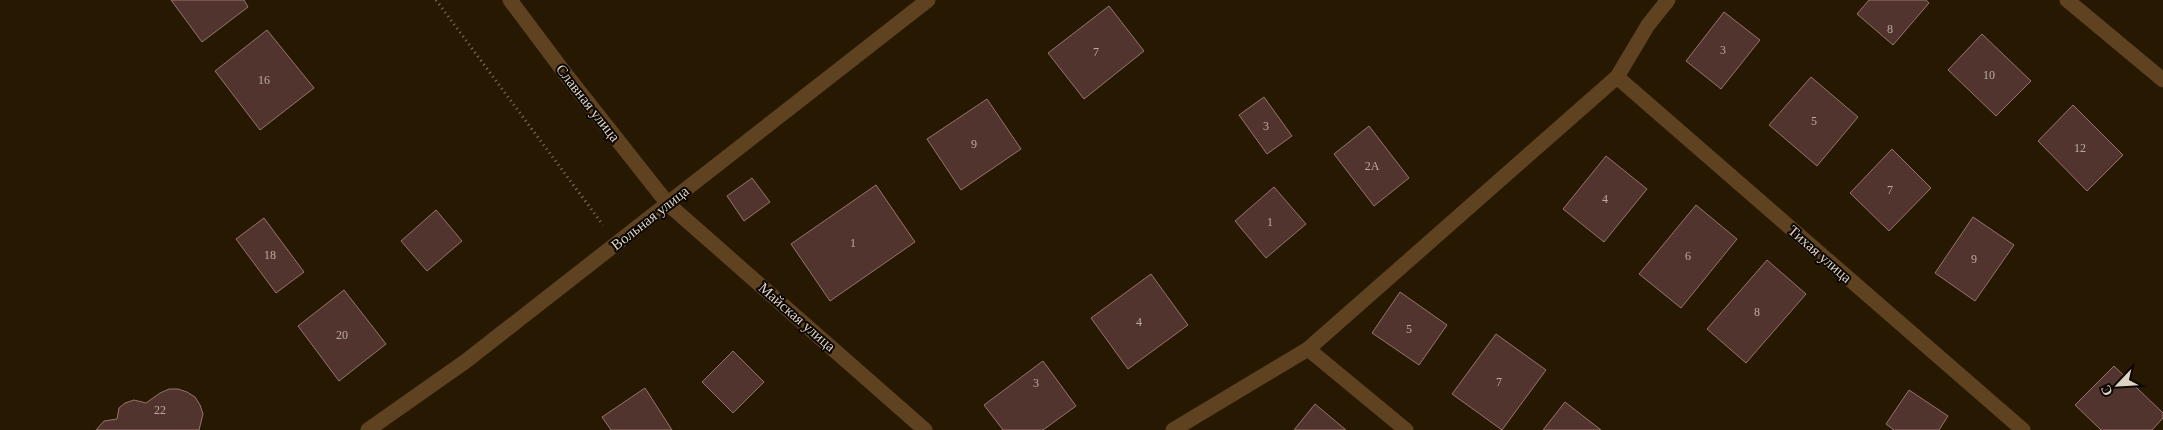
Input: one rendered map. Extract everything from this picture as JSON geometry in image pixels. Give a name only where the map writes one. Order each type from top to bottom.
[{"type":"street","name":"Славная улица","points":[[510,0],[668,204]]},
{"type":"street","name":"Вольная улица","points":[[368,430],[466,361],[928,0]]},
{"type":"street","points":[[1173,430],[1308,349],[1617,77],[1648,26],[1668,0]]},
{"type":"street","points":[[2067,0],[2163,80]]},
{"type":"street","name":"Тихая улица","points":[[1617,77],[2023,430]]},
{"type":"street","name":"Майская улица","points":[[668,204],[925,430]]},
{"type":"street","points":[[1308,349],[1406,430]]},
{"type":"path","points":[[436,0],[616,244]]},
{"type":"building","points":[[171,0],[244,0],[248,7],[202,42]]},
{"type":"building","points":[[1869,0],[1926,0],[1929,3],[1893,45],[1857,14]]},
{"type":"building","points":[[1109,6],[1144,51],[1084,99],[1048,53]]},
{"type":"building","points":[[1724,12],[1760,40],[1721,89],[1686,61]]},
{"type":"building","points":[[267,30],[314,88],[260,130],[215,71]]},
{"type":"building","points":[[1982,34],[2031,81],[1996,116],[1948,70]]},
{"type":"building","points":[[1811,77],[1858,117],[1817,166],[1769,125]]},
{"type":"building","points":[[1264,97],[1292,136],[1267,154],[1239,115]]},
{"type":"building","points":[[987,99],[1021,149],[961,190],[927,139]]},
{"type":"building","points":[[2073,105],[2123,155],[2087,191],[2038,141]]},
{"type":"building","points":[[1369,126],[1409,178],[1374,206],[1334,154]]},
{"type":"building","points":[[1892,149],[1931,188],[1889,231],[1850,193]]},
{"type":"building","points":[[1606,156],[1647,189],[1604,242],[1563,209]]},
{"type":"building","points":[[752,178],[770,202],[744,221],[727,196]]},
{"type":"building","points":[[876,185],[915,242],[830,301],[791,244]]},
{"type":"building","points":[[1274,187],[1306,224],[1266,258],[1235,221]]},
{"type":"building","points":[[1696,205],[1737,239],[1681,308],[1639,274]]},
{"type":"building","points":[[436,210],[462,241],[427,271],[401,241]]},
{"type":"building","points":[[1973,217],[2014,245],[1975,301],[1935,273]]},
{"type":"building","points":[[264,218],[304,272],[276,293],[236,239]]},
{"type":"building","points":[[1767,260],[1806,294],[1746,363],[1707,329]]},
{"type":"building","points":[[1151,274],[1188,325],[1128,369],[1091,318]]},
{"type":"building","points":[[344,290],[386,344],[339,381],[298,326]]},
{"type":"building","points":[[1400,292],[1447,325],[1419,365],[1372,333]]},
{"type":"building","points":[[1496,334],[1546,370],[1502,430],[1452,394]]},
{"type":"building","points":[[733,351],[764,382],[733,413],[702,382]]},
{"type":"building","points":[[1043,361],[1076,406],[1043,430],[1003,430],[984,405]]},
{"type":"building","points":[[2114,366],[2163,413],[2163,418],[2152,430],[2101,430],[2075,405]]},
{"type":"building","points":[[645,388],[672,430],[611,430],[602,417]]},
{"type":"building","points":[[169,389],[178,389],[195,397],[203,414],[199,430],[96,430],[104,421],[117,419],[119,408],[125,403],[134,400],[146,403]]},
{"type":"building","points":[[1909,390],[1948,416],[1939,430],[1894,430],[1886,424]]},
{"type":"building","points":[[1565,402],[1601,430],[1543,430]]},
{"type":"building","points":[[1315,404],[1346,430],[1294,430]]}]
